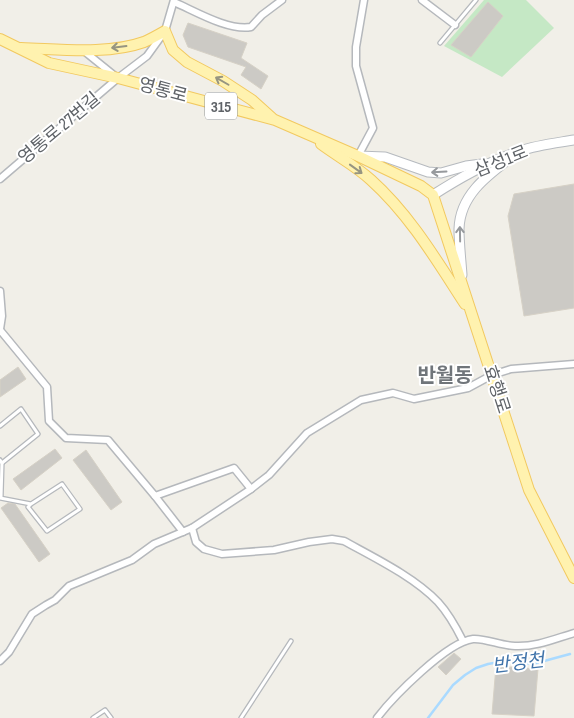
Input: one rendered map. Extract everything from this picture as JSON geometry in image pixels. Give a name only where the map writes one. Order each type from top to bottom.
[{"type":"main road","points":[[18,48],[82,49],[122,47],[144,42],[165,31],[173,50],[187,62],[223,81],[252,100],[275,120]]},
{"type":"main road","name":"영통로","points":[[0,39],[49,63],[118,78],[275,120],[302,130],[358,156],[421,186],[433,195]]},
{"type":"main road","name":"315","points":[[302,130],[370,179],[398,208],[425,242],[474,318]]},
{"type":"main road","name":"삼성1로","points":[[433,195],[459,178],[521,150],[574,140]]},
{"type":"main road","points":[[462,283],[459,227],[464,204],[477,186],[521,150]]},
{"type":"main road","points":[[358,156],[385,158],[428,172],[441,173],[466,166],[487,164]]},
{"type":"main road","name":"효행로","points":[[433,195],[529,490],[574,578]]},
{"type":"street","points":[[174,1],[216,21],[242,29],[251,28],[262,15],[282,0]]},
{"type":"street","points":[[358,156],[373,128],[371,115],[356,66],[356,47],[364,0]]},
{"type":"street","points":[[422,0],[455,24]]},
{"type":"street","name":"영통로 27번길","points":[[0,179],[146,56],[165,31],[174,1]]},
{"type":"street","points":[[82,49],[118,78]]},
{"type":"street","points":[[0,291],[2,316],[0,330],[47,387],[49,421],[66,438],[108,440],[183,532]]},
{"type":"street","points":[[0,660],[9,652],[32,614],[46,604],[56,600],[68,586],[132,560],[154,544],[192,528],[269,475],[307,433],[361,400],[393,394],[414,399],[468,388],[492,375],[511,369],[574,364]]},
{"type":"street","points":[[155,496],[234,468],[251,489]]},
{"type":"street","points":[[192,528],[196,542],[204,549],[222,554],[274,550],[332,539],[344,541],[415,583],[437,602],[454,622],[463,641]]},
{"type":"street","points":[[377,718],[391,700],[419,674],[463,641],[476,639],[508,646],[528,646],[574,633]]},
{"type":"lane","points":[[440,43],[476,0]]},
{"type":"lane","points":[[0,426],[21,409],[38,434],[1,462],[1,498],[31,504],[62,484],[80,509],[47,531],[28,507],[31,504]]},
{"type":"lane","points":[[241,718],[291,642]]},
{"type":"lane","points":[[93,718],[105,710],[111,718]]},
{"type":"green space","points":[[484,0],[526,0],[554,28],[502,77],[444,46]]},
{"type":"building","points":[[488,2],[503,16],[471,57],[451,45]]},
{"type":"building","points":[[188,23],[247,43],[241,58],[268,76],[261,89],[241,75],[246,67],[188,47],[183,35]]},
{"type":"building","points":[[574,184],[574,308],[524,316],[508,216],[514,194]]},
{"type":"building","points":[[18,367],[26,379],[0,397],[0,380]]},
{"type":"building","points":[[55,449],[62,458],[21,490],[13,479]]},
{"type":"building","points":[[86,450],[122,502],[111,510],[73,460]]},
{"type":"building","points":[[8,503],[15,504],[50,554],[39,562],[1,508]]},
{"type":"building","points":[[454,653],[461,659],[446,675],[438,667]]},
{"type":"building","points":[[496,666],[538,669],[534,716],[492,714]]},
{"type":"waterway","name":"반정천","points":[[428,718],[453,685],[476,668],[505,661],[533,664],[570,654]]},
{"type":"district","name":"반월동","points":[[445,375]]}]
